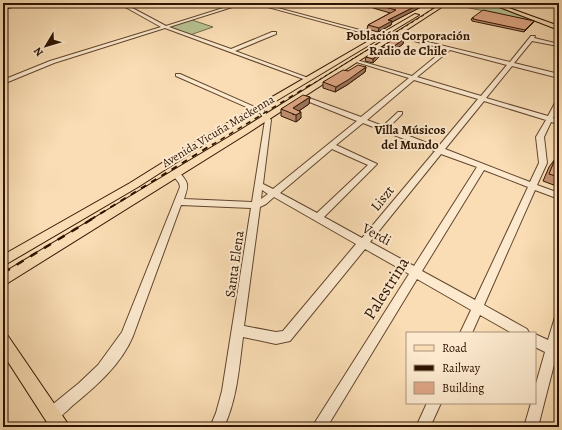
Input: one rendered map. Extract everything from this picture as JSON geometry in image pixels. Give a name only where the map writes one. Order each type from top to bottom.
[{"type":"main road","points":[[3,4],[10,3]]},
{"type":"main road","points":[[3,8],[29,3]]},
{"type":"main road","name":"Avenida Vicuña Mackenna","points":[[3,280],[268,117],[446,3]]},
{"type":"main road","points":[[491,3],[559,28]]},
{"type":"main road","name":"Avenida Vicuña Mackenna","points":[[3,261],[140,181],[256,109],[433,4]]},
{"type":"main road","points":[[382,34],[397,35]]},
{"type":"main road","points":[[292,88],[294,93],[300,96]]},
{"type":"main road","points":[[3,341],[56,421]]},
{"type":"street","points":[[120,3],[165,27],[308,79]]},
{"type":"street","points":[[3,82],[52,62],[243,3]]},
{"type":"street","points":[[255,3],[382,34]]},
{"type":"street","points":[[421,3],[433,4]]},
{"type":"street","points":[[231,51],[274,33]]},
{"type":"street","points":[[397,35],[559,76]]},
{"type":"street","name":"Liszt","points":[[238,331],[276,338],[286,336],[532,38],[558,46]]},
{"type":"street","points":[[179,202],[256,205],[263,202],[449,48]]},
{"type":"street","points":[[355,60],[559,122]]},
{"type":"street","points":[[178,75],[256,109],[268,117]]},
{"type":"street","points":[[300,96],[559,196]]},
{"type":"street","points":[[466,332],[543,160],[544,155],[539,142],[540,137],[549,119],[556,112],[559,101]]},
{"type":"street","points":[[384,128],[400,113]]},
{"type":"street","name":"Santa Elena","points":[[217,427],[223,414],[230,391],[268,117]]},
{"type":"street","points":[[318,218],[373,164],[332,146]]},
{"type":"street","name":"Palestrina","points":[[319,427],[482,166]]},
{"type":"street","points":[[56,421],[105,368],[118,352],[127,336],[184,187],[183,182],[175,173]]},
{"type":"street","name":"Verdi","points":[[259,185],[521,332]]},
{"type":"street","points":[[531,427],[559,321]]},
{"type":"street","points":[[536,341],[552,349]]},
{"type":"street","points":[[423,427],[434,404]]},
{"type":"green space","points":[[489,3],[538,22],[450,4]]},
{"type":"green space","points":[[192,20],[213,27],[190,35],[171,28],[171,26]]},
{"type":"building","points":[[422,3],[388,20],[392,21],[379,28],[368,25],[396,10],[373,4]]},
{"type":"building","points":[[483,10],[534,21],[525,30],[472,18]]},
{"type":"building","points":[[397,37],[404,39],[390,49],[382,47]]},
{"type":"building","points":[[373,51],[380,53],[373,59],[366,57]]},
{"type":"building","points":[[358,65],[366,67],[336,87],[323,82],[343,70],[348,71]]},
{"type":"building","points":[[303,95],[310,97],[293,108],[301,112],[296,115],[281,109]]},
{"type":"building","points":[[555,159],[559,161],[559,177],[549,174]]},
{"type":"railway","points":[[309,86],[424,15],[439,3]]},
{"type":"railway","points":[[212,145],[310,85]]},
{"type":"railway","points":[[90,220],[213,144]]},
{"type":"railway","points":[[3,273],[92,219]]},
{"type":"district","name":"Población Corporación Radio de Chile","points":[[408,42]]},
{"type":"district","name":"Villa Músicos del Mundo","points":[[410,136]]}]
